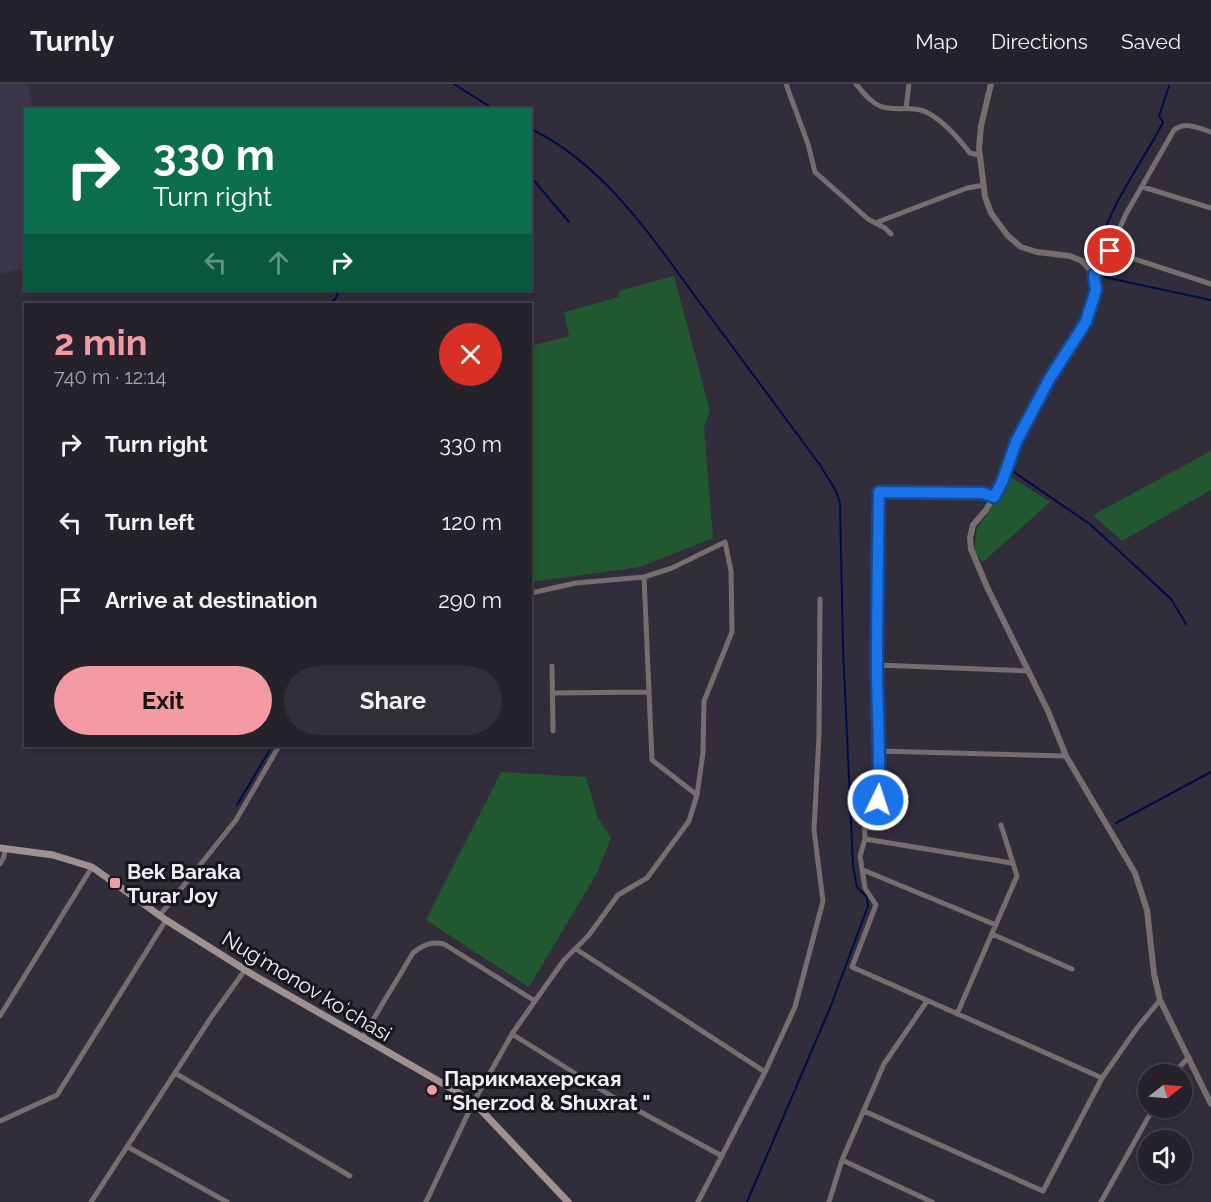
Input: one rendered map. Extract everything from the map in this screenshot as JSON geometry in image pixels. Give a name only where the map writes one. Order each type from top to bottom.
[{"type":"main road","name":"Nugʻmonov koʻchasi","points":[[2,848],[62,856],[92,867],[163,917],[245,970],[456,1091],[473,1103],[568,1202]]},
{"type":"street","points":[[786,84],[815,172],[868,219],[891,234]]},
{"type":"street","points":[[856,84],[872,101],[882,107],[925,111],[954,134],[970,153],[980,155]]},
{"type":"street","points":[[906,108],[909,84]]},
{"type":"street","points":[[991,84],[981,126],[980,155],[986,202],[991,213],[1016,244],[1031,251],[1075,257],[1098,272]]},
{"type":"street","points":[[1211,132],[1187,125],[1178,127],[1126,214],[1098,272],[1096,290],[1086,322],[1050,378],[1016,442],[1002,482],[973,525],[970,538],[971,549],[979,569],[1029,671],[1066,756],[1129,861],[1140,885],[1147,910],[1154,974],[1160,1000],[1211,1104]]},
{"type":"street","points":[[875,223],[967,188],[984,185]]},
{"type":"street","points":[[1143,187],[1211,208]]},
{"type":"street","points":[[1110,251],[1211,284]]},
{"type":"street","points":[[994,497],[983,493],[879,492],[877,665],[880,767],[878,800],[864,805],[865,839],[860,856],[865,888],[876,905],[852,967],[1102,1078]]},
{"type":"street","points":[[426,1202],[473,1103],[512,1034],[564,960],[589,936],[618,895],[647,878],[684,830],[697,795],[704,753],[704,701],[732,632],[731,571],[725,542],[672,568],[644,577],[576,583],[532,593]]},
{"type":"street","points":[[644,577],[652,760],[697,795]]},
{"type":"street","points":[[698,1202],[765,1072],[795,1007],[823,901],[814,830],[819,735],[820,599]]},
{"type":"street","points":[[877,665],[1029,671]]},
{"type":"street","points":[[552,666],[553,731]]},
{"type":"street","points":[[552,693],[649,692]]},
{"type":"street","points":[[0,1121],[57,1095],[163,917],[236,820],[278,747]]},
{"type":"street","points":[[878,751],[1066,756]]},
{"type":"street","points":[[957,1014],[1017,876],[1001,825]]},
{"type":"street","points":[[865,839],[1012,863]]},
{"type":"street","points":[[0,864],[4,857],[2,848]]},
{"type":"street","points":[[0,1016],[92,867]]},
{"type":"street","points":[[863,870],[996,926]]},
{"type":"street","points":[[992,934],[1072,969]]},
{"type":"street","points":[[362,1038],[413,953],[429,944],[444,944],[535,1001]]},
{"type":"street","points":[[576,949],[765,1072]]},
{"type":"street","points":[[91,1202],[245,970]]},
{"type":"street","points":[[864,1111],[1043,1191],[1102,1078],[1160,1000]]},
{"type":"street","points":[[829,1202],[842,1160],[884,1064],[927,1001]]},
{"type":"street","points":[[512,1034],[613,1097],[722,1156]]},
{"type":"street","points":[[1182,1064],[1188,1058]]},
{"type":"street","points":[[175,1073],[350,1176]]},
{"type":"street","points":[[1101,1202],[1148,1118]]},
{"type":"street","points":[[128,1147],[227,1202]]},
{"type":"street","points":[[842,1160],[932,1202]]},
{"type":"shaded area","points":[[0,84],[27,84],[34,108],[24,108],[24,268],[0,274]]},
{"type":"green space","points":[[674,276],[710,411],[704,427],[713,538],[640,567],[532,582],[532,346],[569,336],[564,312],[619,297],[618,291]]},
{"type":"green space","points":[[1211,451],[1211,490],[1122,541],[1093,515]]},
{"type":"green space","points":[[1012,478],[1050,502],[983,562],[974,552],[977,529]]},
{"type":"green space","points":[[501,772],[586,777],[598,818],[611,838],[596,875],[529,987],[426,920]]},
{"type":"waterway","points":[[454,84],[492,108]]},
{"type":"waterway","points":[[1169,86],[1159,116],[1163,122],[1120,197],[1102,238],[1098,258],[1100,276],[1211,300]]},
{"type":"waterway","points":[[532,130],[583,163],[606,184],[647,231],[820,465],[836,491],[840,503],[843,647],[853,866],[857,887],[867,897],[868,906],[830,1008],[747,1202]]},
{"type":"waterway","points":[[532,178],[569,222]]},
{"type":"waterway","points":[[331,303],[336,298],[338,291]]},
{"type":"waterway","points":[[1011,470],[1091,525],[1171,599],[1186,624]]},
{"type":"waterway","points":[[237,805],[271,747]]},
{"type":"waterway","points":[[1116,823],[1211,772]]},
{"type":"place","name":"Bek Baraka Turar Joy","points":[[115,883]]},
{"type":"place","name":"Парикмахерская \"Sherzod & Shuxrat \"","points":[[432,1090]]},
{"type":"route","points":[[878,800],[880,767],[877,665],[879,492],[983,493],[994,497],[1002,482],[1016,442],[1050,378],[1086,322],[1096,290],[1097,282],[1094,275],[1101,269],[1110,251]]}]
